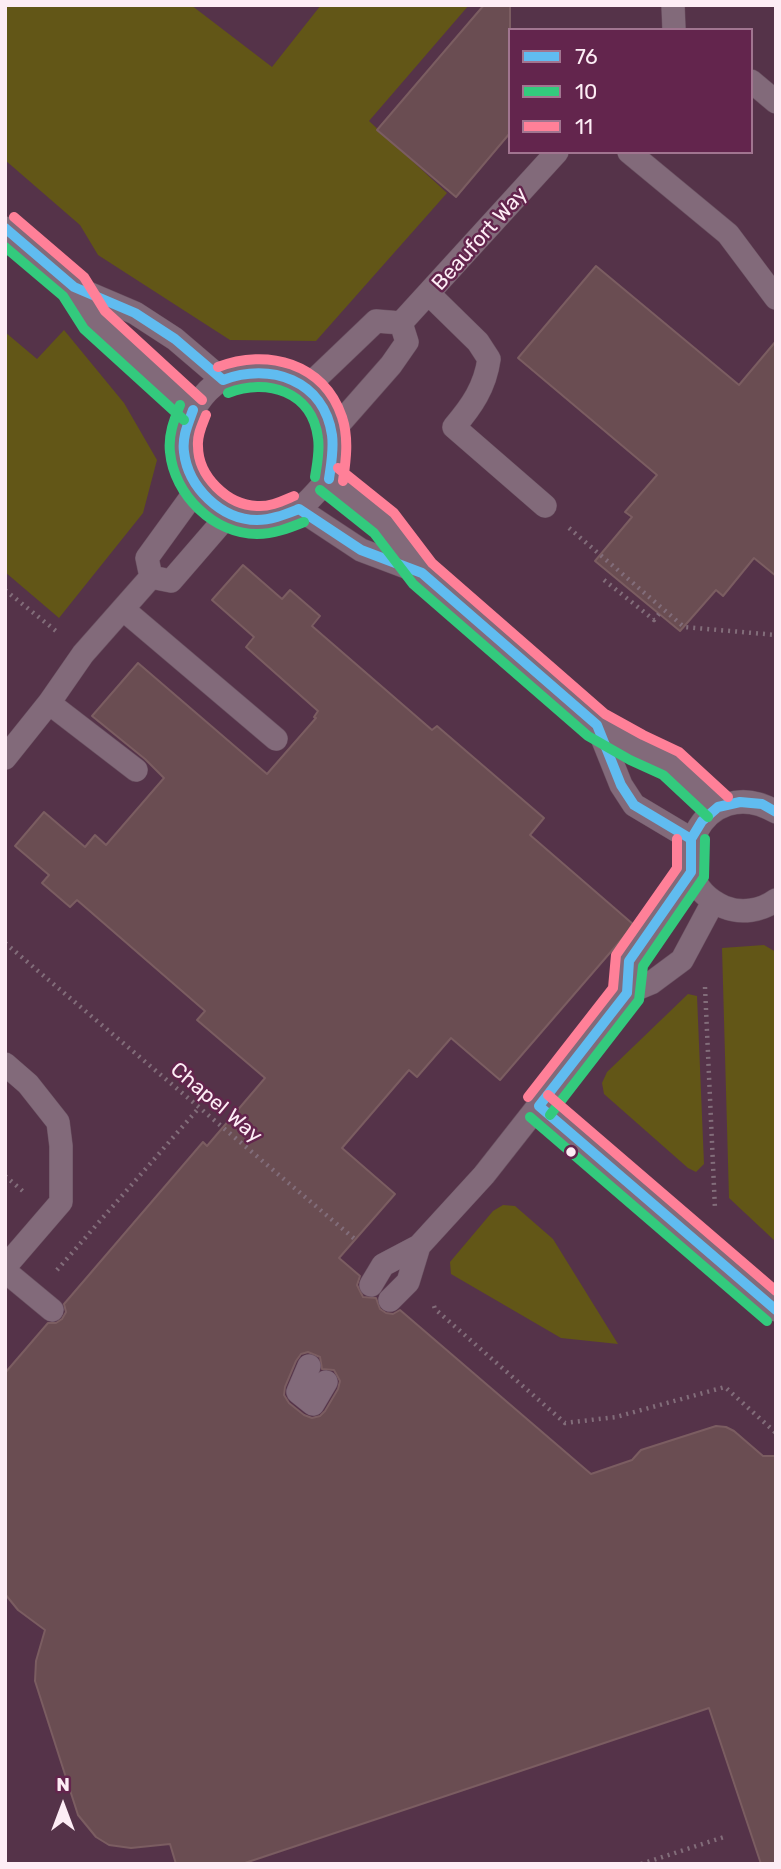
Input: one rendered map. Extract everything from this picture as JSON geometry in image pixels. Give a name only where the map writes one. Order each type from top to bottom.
[{"type":"lane","points":[[673,5],[674,28]]},
{"type":"lane","points":[[753,83],[776,102]]},
{"type":"lane","name":"Beaufort Way","points":[[401,323],[430,295],[555,154]]},
{"type":"lane","points":[[631,154],[728,234],[776,298]]},
{"type":"lane","points":[[5,228],[74,287],[135,313],[175,339],[223,380]]},
{"type":"lane","points":[[74,287],[94,320],[193,410]]},
{"type":"lane","points":[[430,295],[478,342],[489,359],[486,380],[469,409],[454,427],[545,506]]},
{"type":"lane","points":[[306,388],[376,321],[401,323],[407,342],[391,365],[332,432]]},
{"type":"lane","points":[[251,371],[280,374],[306,388],[323,408],[332,432],[333,450],[329,479],[299,509],[277,518],[252,520],[229,514],[197,489],[186,464],[184,437],[193,410],[205,393],[223,380],[251,371]]},
{"type":"lane","points":[[329,479],[384,523],[422,573],[597,725],[637,748],[671,763],[718,807]]},
{"type":"lane","points":[[151,577],[147,558],[197,489]]},
{"type":"lane","points":[[299,509],[361,550],[422,573]]},
{"type":"lane","points":[[151,577],[171,581],[229,514]]},
{"type":"lane","points":[[5,758],[49,703],[83,654],[151,577]]},
{"type":"lane","points":[[124,610],[276,738]]},
{"type":"lane","points":[[49,703],[136,770]]},
{"type":"lane","points":[[597,725],[621,785],[634,805],[691,839]]},
{"type":"lane","points":[[773,906],[749,911],[730,910],[713,902],[699,888],[691,872],[691,839],[702,821],[718,807],[740,802],[762,804],[776,813]]},
{"type":"lane","points":[[627,993],[629,961],[691,872]]},
{"type":"lane","points":[[371,1285],[383,1265],[419,1246],[484,1175],[627,993],[651,983],[682,960],[713,902]]},
{"type":"lane","points":[[5,1064],[29,1084],[58,1122],[61,1202],[5,1269],[52,1310]]},
{"type":"lane","points":[[540,1107],[776,1310]]},
{"type":"lane","points":[[390,1300],[408,1282],[419,1246]]},
{"type":"lane","points":[[309,1366],[298,1392],[313,1405],[326,1382]]},
{"type":"path","points":[[600,555],[684,627],[776,635]]},
{"type":"path","points":[[604,580],[654,620],[659,614]]},
{"type":"path","points":[[5,590],[83,654]]},
{"type":"path","name":"Chapel Way","points":[[5,943],[358,1243]]},
{"type":"path","points":[[705,978],[715,1211],[720,1262]]},
{"type":"path","points":[[34,1296],[198,1109]]},
{"type":"path","points":[[435,1310],[565,1423],[616,1418],[724,1387],[776,1433]]},
{"type":"path","points":[[641,1864],[724,1837]]},
{"type":"shaded area","points":[[5,5],[191,5],[272,67],[321,5],[469,5],[369,121],[447,193],[316,341],[230,340],[98,255],[80,225],[5,160]]},
{"type":"shaded area","points":[[64,330],[124,403],[157,460],[143,513],[59,618],[5,572],[5,332],[37,359]]},
{"type":"shaded area","points":[[764,945],[776,952],[776,1242],[729,1198],[722,948]]},
{"type":"shaded area","points":[[688,994],[697,996],[704,1164],[696,1172],[688,1168],[604,1094],[602,1083],[607,1072]]},
{"type":"shaded area","points":[[503,1205],[515,1206],[553,1239],[618,1344],[561,1338],[451,1274],[450,1262],[493,1211]]},
{"type":"building","points":[[484,5],[510,5],[508,135],[456,197],[377,130]]},
{"type":"building","points":[[596,266],[739,385],[776,341],[776,576],[754,558],[723,596],[716,590],[680,631],[595,561],[632,517],[625,512],[657,475],[518,358]]},
{"type":"building","points":[[243,565],[282,599],[290,590],[320,616],[312,626],[432,730],[437,726],[544,818],[530,835],[634,925],[500,1080],[451,1038],[417,1077],[409,1070],[342,1148],[395,1194],[339,1258],[360,1276],[357,1285],[363,1297],[376,1298],[380,1309],[386,1313],[393,1314],[400,1310],[591,1474],[632,1460],[641,1450],[716,1426],[734,1431],[763,1456],[776,1456],[776,1864],[761,1864],[709,1708],[242,1864],[176,1864],[170,1844],[131,1848],[109,1845],[96,1837],[78,1815],[35,1681],[36,1661],[45,1630],[18,1610],[5,1594],[5,1373],[48,1323],[56,1323],[62,1319],[66,1312],[64,1304],[203,1142],[207,1146],[265,1078],[197,1020],[205,1011],[77,900],[70,907],[42,883],[49,875],[15,846],[44,812],[85,847],[95,835],[106,845],[164,778],[92,716],[138,663],[267,774],[316,718],[314,717],[318,711],[246,647],[254,637],[212,600]],"holes":[[[308,1352],[320,1357],[322,1369],[334,1370],[340,1381],[325,1411],[312,1418],[289,1403],[284,1395],[285,1387],[301,1354]]]},
{"type":"transit line","name":"11","points":[[14,217],[84,277],[105,311],[202,400]]},
{"type":"transit line","name":"76","points":[[5,228],[74,287],[135,313],[175,339],[223,380]]},
{"type":"transit line","name":"10","points":[[5,247],[63,296],[84,329],[184,420]]},
{"type":"transit line","name":"11","points":[[218,367],[237,361],[274,360],[308,372],[322,384],[334,399],[346,433],[343,481]]},
{"type":"transit line","name":"76","points":[[223,380],[259,373],[292,380],[306,389],[318,401],[327,416],[332,435],[329,479]]},
{"type":"transit line","name":"10","points":[[228,393],[258,387],[272,388],[297,399],[307,409],[318,438],[315,477]]},
{"type":"transit line","name":"10","points":[[180,405],[171,434],[170,452],[179,483],[199,509],[226,527],[257,534],[304,522]]},
{"type":"transit line","name":"76","points":[[193,410],[187,425],[184,452],[192,477],[209,499],[219,508],[244,519],[273,518],[299,509]]},
{"type":"transit line","name":"11","points":[[206,415],[198,438],[199,457],[216,487],[235,500],[257,506],[271,505],[294,496]]},
{"type":"transit line","name":"11","points":[[338,468],[394,513],[432,563],[605,714],[679,752],[728,797]]},
{"type":"transit line","name":"10","points":[[320,490],[374,533],[413,584],[588,736],[663,775],[708,817]]},
{"type":"transit line","name":"76","points":[[299,509],[361,550],[422,573],[597,725],[621,785],[634,805],[691,839]]},
{"type":"transit line","name":"76","points":[[539,1106],[627,993],[629,961],[691,872],[691,839],[702,821],[718,807],[740,802],[762,804],[776,812]]},
{"type":"transit line","name":"11","points":[[528,1097],[613,988],[616,955],[677,868],[677,839]]},
{"type":"transit line","name":"10","points":[[550,1115],[639,1000],[643,966],[704,877],[705,839]]},
{"type":"transit line","name":"11","points":[[548,1095],[776,1291]]},
{"type":"transit line","name":"76","points":[[539,1106],[776,1310]]},
{"type":"transit line","name":"10","points":[[530,1117],[767,1321]]}]
